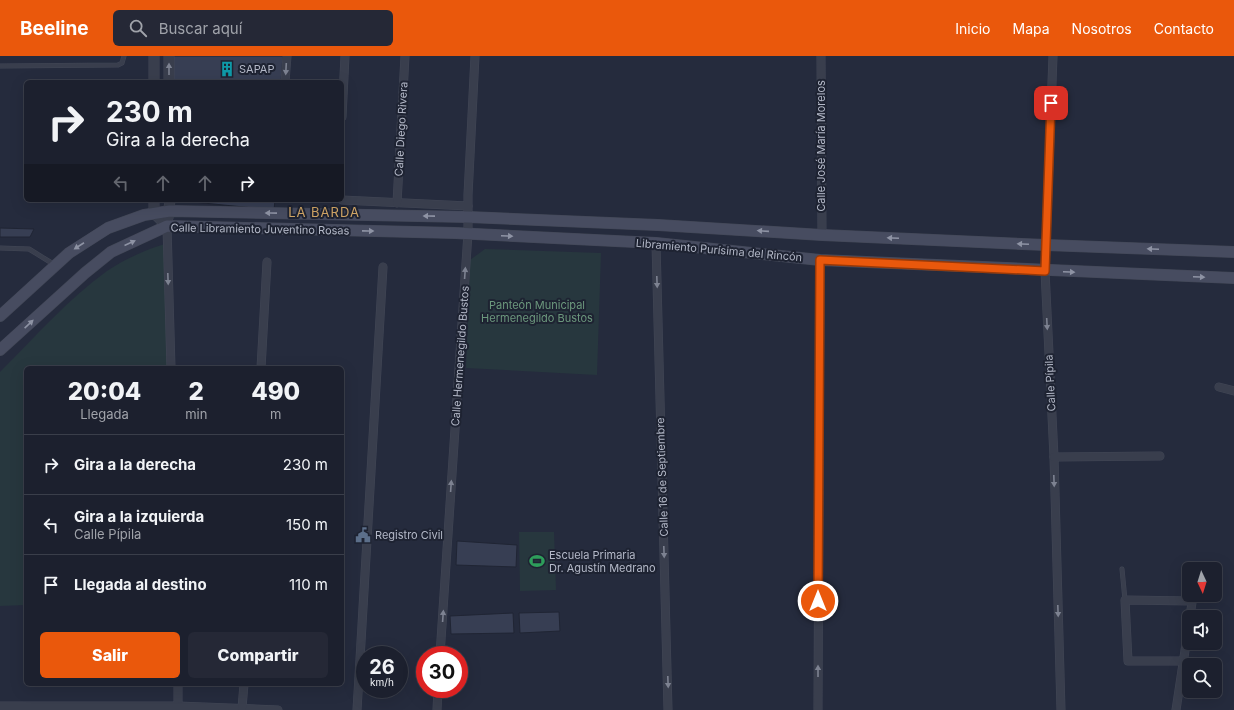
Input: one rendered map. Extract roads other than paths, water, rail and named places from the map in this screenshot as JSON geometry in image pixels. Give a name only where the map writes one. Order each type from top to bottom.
[{"type":"main road","name":"Calle Libramiento Juventino Rosas","points":[[0,316],[69,253],[108,228],[154,213],[170,205],[468,212]]},
{"type":"main road","name":"Libramiento Purísima del Rincón","points":[[468,212],[822,235],[1234,252]]},
{"type":"main road","name":"Calle Libramiento Juventino Rosas","points":[[0,350],[85,273],[111,252],[167,226],[468,234]]},
{"type":"main road","name":"Libramiento Purísima del Rincón","points":[[468,234],[656,243],[820,260],[1045,271],[1234,278]]},
{"type":"street","points":[[154,56],[154,80]]},
{"type":"street","points":[[169,56],[169,80]]},
{"type":"street","points":[[285,80],[287,56]]},
{"type":"street","points":[[344,80],[345,56]]},
{"type":"street","name":"Calle Diego Rivera","points":[[397,203],[405,56]]},
{"type":"street","name":"Calle Hermenegildo Bustos","points":[[441,646],[468,234],[475,56]]},
{"type":"street","name":"Calle José María Morelos","points":[[821,56],[822,235]]},
{"type":"street","name":"Calle Pípila","points":[[1053,56],[1045,271],[1054,456],[1061,710]]},
{"type":"street","points":[[344,200],[397,203],[468,212]]},
{"type":"street","points":[[154,202],[154,213],[167,226]]},
{"type":"street","points":[[170,205],[167,226],[171,366]]},
{"type":"street","name":"Calle 16 de Septiembre","points":[[656,243],[668,710]]},
{"type":"street","points":[[818,710],[820,260]]},
{"type":"street","points":[[261,366],[267,262]]},
{"type":"street","points":[[357,710],[383,267]]},
{"type":"street","points":[[1219,387],[1234,391]]},
{"type":"street","points":[[1054,456],[1160,456]]},
{"type":"street","points":[[1182,598],[1125,600],[1128,661],[1182,662]]},
{"type":"street","points":[[1176,710],[1182,674]]},
{"type":"street","points":[[178,686],[178,708]]},
{"type":"street","points":[[242,708],[244,686]]},
{"type":"street","points":[[437,710],[438,698]]},
{"type":"street","points":[[6,707],[242,708],[278,710]]},
{"type":"lane","points":[[0,66],[118,65],[122,63],[124,56]]},
{"type":"lane","points":[[0,248],[29,249],[55,265]]},
{"type":"lane","points":[[1122,569],[1125,600]]},
{"type":"place","name":"SAPAP","points":[[227,69]]},
{"type":"place","name":"Registro Civil","points":[[363,535]]},
{"type":"place","name":"Escuela Primaria Dr. Agustín Medrano","points":[[537,561]]},
{"type":"district","name":"LA BARDA","points":[[324,212]]},
{"type":"park label","name":"Panteón Municipal Hermenegildo Bustos","points":[[537,311]]}]
